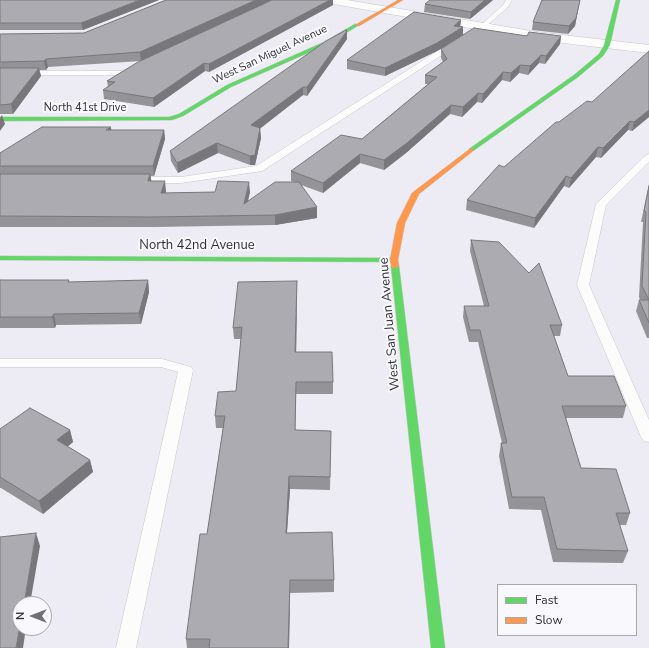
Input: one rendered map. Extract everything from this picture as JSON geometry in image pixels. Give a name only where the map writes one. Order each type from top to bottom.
[{"type":"street","points":[[328,0],[537,36],[649,49]]},
{"type":"street","name":"West San Miguel Avenue","points":[[170,119],[229,86],[326,43],[401,0]]},
{"type":"street","name":"West San Juan Avenue","points":[[438,648],[394,260],[401,223],[416,194],[482,141],[576,76],[601,55],[607,45],[618,0]]},
{"type":"street","name":"North 41st Drive","points":[[0,120],[170,119]]},
{"type":"street","name":"North 42nd Avenue","points":[[0,258],[394,260]]},
{"type":"lane","points":[[126,180],[181,180],[259,169],[483,26],[506,6],[509,0]]},
{"type":"lane","points":[[0,73],[124,73],[145,63]]},
{"type":"lane","points":[[649,157],[601,204],[583,285],[649,437]]},
{"type":"lane","points":[[0,363],[162,363],[186,370],[126,648]]},
{"type":"building","points":[[0,0],[140,0],[81,23],[0,23]]},
{"type":"building","points":[[166,0],[256,0],[140,52],[46,59],[44,61],[0,62],[0,34],[84,33]]},
{"type":"building","points":[[272,0],[330,0],[209,64],[204,63],[153,98],[103,90],[115,82],[107,81],[138,62]]},
{"type":"building","points":[[430,0],[485,0],[471,12],[425,4]]},
{"type":"building","points":[[542,0],[580,0],[576,18],[569,26],[533,22]]},
{"type":"building","points":[[414,12],[461,20],[454,26],[463,27],[437,43],[385,68],[347,60]]},
{"type":"building","points":[[474,28],[527,36],[529,32],[561,36],[546,56],[541,55],[530,66],[520,65],[511,73],[503,72],[483,94],[478,93],[463,107],[451,105],[407,143],[384,160],[360,154],[323,183],[291,171],[341,135],[362,139],[437,77],[425,75],[447,59],[441,49]]},
{"type":"building","points":[[346,30],[347,31],[307,87],[303,87],[251,125],[260,128],[255,155],[250,156],[217,143],[177,163],[170,151],[326,41]]},
{"type":"building","points":[[649,51],[649,110],[634,122],[630,121],[603,148],[598,147],[571,178],[566,176],[535,218],[467,200],[499,165],[504,167],[556,122],[559,122],[587,101],[592,102]]},
{"type":"building","points":[[0,68],[39,68],[11,104],[0,105]]},
{"type":"building","points":[[42,127],[111,127],[106,130],[164,130],[153,166],[0,166],[0,153]]},
{"type":"building","points":[[0,174],[150,174],[148,181],[165,181],[161,193],[215,192],[218,181],[249,182],[244,204],[275,182],[299,182],[317,207],[275,215],[153,217],[0,216]]},
{"type":"building","points":[[649,186],[649,300],[642,286],[646,212],[644,211]]},
{"type":"building","points":[[471,240],[499,242],[529,273],[539,263],[562,325],[550,325],[568,376],[614,376],[626,406],[562,406],[581,468],[616,469],[630,513],[616,513],[628,551],[557,549],[544,497],[512,497],[501,443],[507,443],[480,330],[470,330],[464,306],[489,306]]},
{"type":"building","points":[[0,280],[69,280],[68,282],[148,280],[139,313],[54,314],[52,317],[0,317]]},
{"type":"building","points":[[297,281],[295,352],[332,352],[333,382],[296,382],[295,430],[331,431],[330,477],[289,476],[286,533],[332,532],[334,580],[290,580],[288,648],[209,648],[210,639],[186,639],[200,534],[207,534],[225,416],[215,416],[218,392],[236,391],[242,327],[233,328],[238,282]]},
{"type":"building","points":[[639,300],[649,300],[649,323]]},
{"type":"building","points":[[30,408],[70,430],[57,440],[90,460],[39,501],[0,477],[0,429]]},
{"type":"building","points":[[36,533],[25,596],[12,596],[12,636],[18,636],[16,648],[0,648],[0,537]]},
{"type":"traffic: fast","points":[[471,150],[576,76],[601,55],[607,45],[618,0]]},
{"type":"traffic: fast","points":[[0,119],[170,119],[181,115],[229,86],[326,43],[357,25]]},
{"type":"traffic: fast","points":[[0,258],[394,260]]},
{"type":"traffic: fast","points":[[395,266],[438,648]]},
{"type":"traffic: slow","points":[[357,25],[401,0]]},
{"type":"traffic: slow","points":[[395,266],[394,260],[401,223],[416,193],[471,150]]}]
